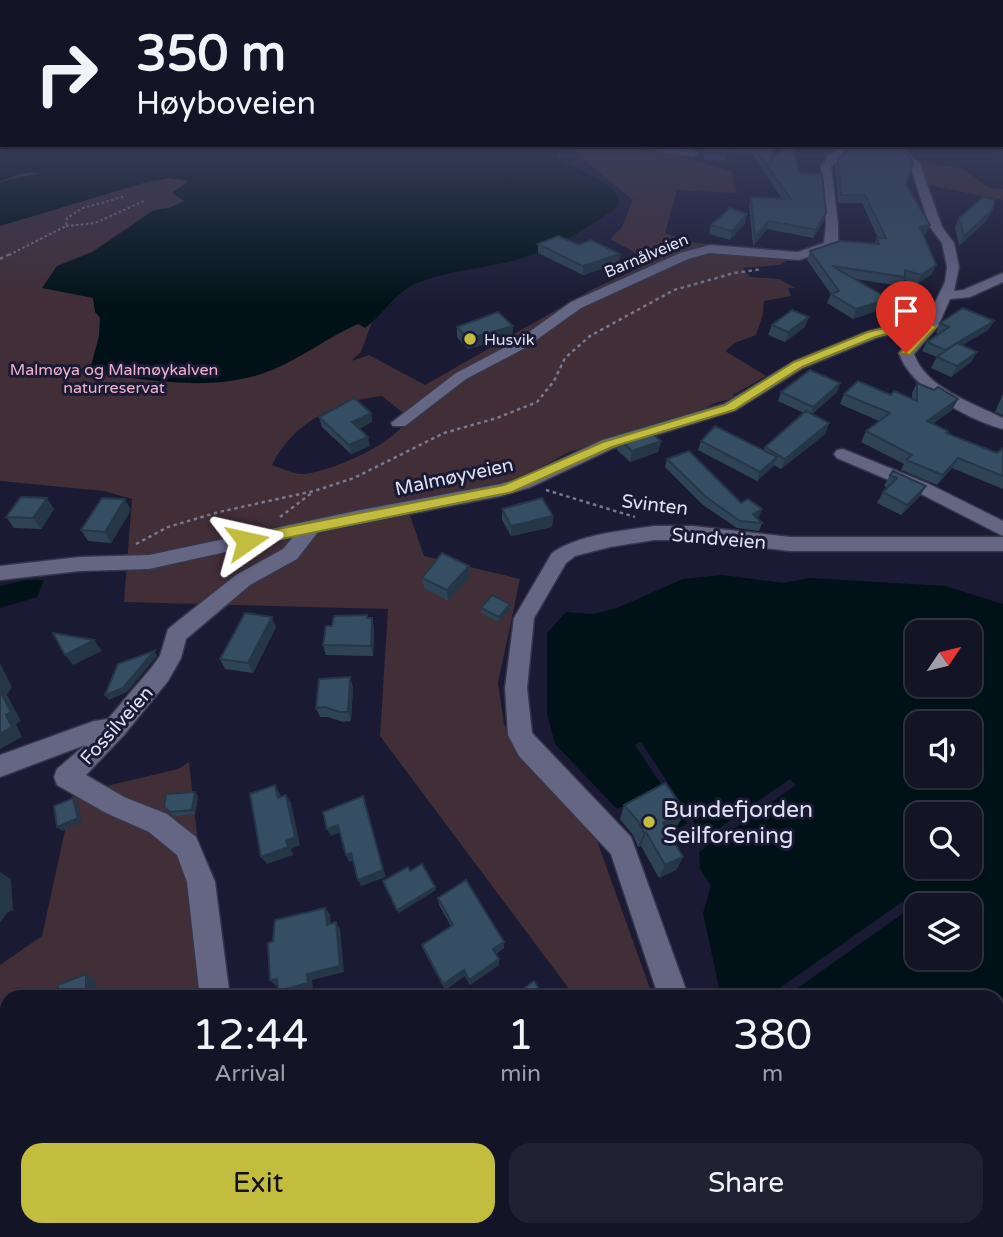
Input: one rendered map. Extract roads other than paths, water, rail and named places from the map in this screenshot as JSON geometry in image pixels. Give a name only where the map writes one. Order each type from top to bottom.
[{"type":"street","name":"Barnålveien","points":[[399,423],[468,372],[520,345],[576,305],[684,256],[710,249],[794,256],[806,255],[829,245],[832,240],[828,192]]},
{"type":"street","points":[[924,192],[936,227],[948,243],[953,267],[946,295],[932,326],[906,353],[909,364],[935,388],[1003,424]]},
{"type":"street","points":[[946,295],[965,294],[1003,277]]},
{"type":"street","name":"Malmøyveien","points":[[0,573],[80,564],[149,562],[507,488],[608,444],[730,407],[798,365],[871,334],[913,324],[932,326]]},
{"type":"street","points":[[843,454],[923,488],[1003,529]]},
{"type":"street","name":"Fossilveien","points":[[214,990],[201,882],[187,846],[158,823],[115,806],[66,777],[116,728],[160,674],[170,657],[176,635],[243,580],[289,554],[311,527]]},
{"type":"street","name":"Sundveien","points":[[671,990],[622,846],[528,748],[520,735],[516,688],[524,618],[559,558],[588,544],[654,533],[693,533],[790,544],[1003,544]]},
{"type":"street","points":[[0,766],[94,731],[116,728]]},
{"type":"place","name":"Husvik","points":[[470,339]]},
{"type":"place","name":"Bundefjorden Seilforening","points":[[649,822]]},
{"type":"park label","name":"Malmøya og Malmøykalven naturreservat","points":[[114,378]]}]
